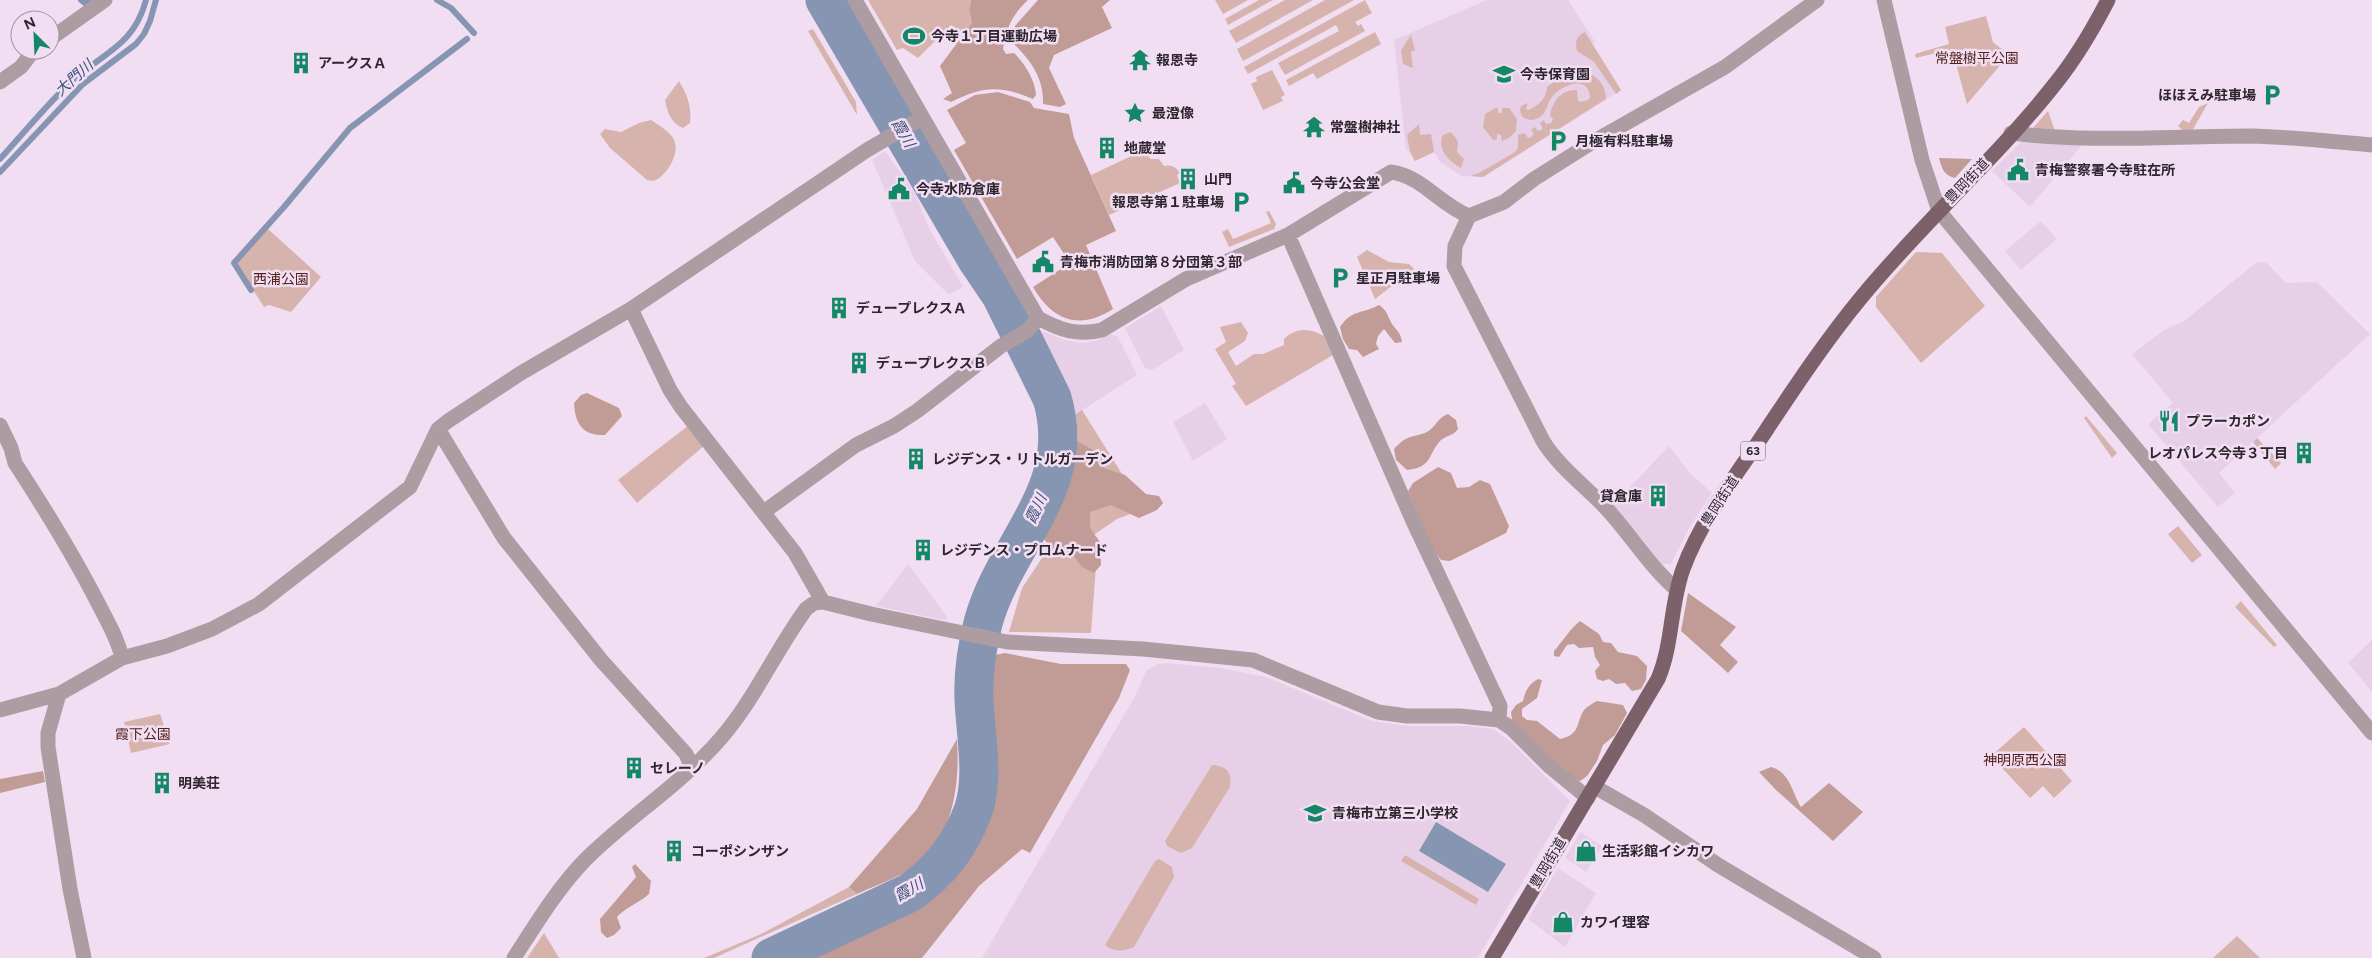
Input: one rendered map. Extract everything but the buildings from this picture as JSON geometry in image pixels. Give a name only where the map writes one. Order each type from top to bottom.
[{"type":"main road","name":"豊岡街道","points":[[1492,958],[1663,668],[1682,570],[1700,530],[1774,418],[1859,300],[2055,84],[2082,47],[2108,0]]},
{"type":"street","points":[[60,32],[105,0]]},
{"type":"street","points":[[855,0],[918,120],[1035,322],[1073,333],[1089,333],[1102,330],[1186,279],[1288,235],[1391,172],[1404,174],[1418,182],[1446,204],[1469,216]]},
{"type":"street","points":[[1677,590],[1658,574],[1607,510],[1558,462],[1543,441],[1493,339],[1460,282],[1454,266],[1455,246],[1469,216],[1504,202],[1534,179],[1591,143],[1725,66],[1817,0]]},
{"type":"street","points":[[1884,0],[1922,160],[1939,211],[2372,733]]},
{"type":"street","points":[[0,82],[22,67],[27,60]]},
{"type":"street","points":[[0,710],[59,694],[122,658],[167,646],[212,629],[243,614],[286,584],[410,487],[438,429],[521,373],[631,310],[885,139],[918,120]]},
{"type":"street","points":[[2011,133],[2046,138],[2140,139],[2252,136],[2372,145]]},
{"type":"street","points":[[1288,235],[1412,521],[1500,706],[1499,720]]},
{"type":"street","points":[[631,310],[670,390],[681,407],[796,553],[823,602]]},
{"type":"street","points":[[764,511],[856,445],[894,426],[917,411],[1004,344],[1027,331],[1035,322]]},
{"type":"street","points":[[0,424],[15,462],[73,555],[119,645],[122,658]]},
{"type":"street","points":[[438,429],[497,528],[601,660],[686,754],[692,768]]},
{"type":"street","points":[[514,958],[571,875],[601,845],[714,747],[746,705],[806,609],[814,603],[823,602],[871,614],[1007,642],[1143,649],[1253,660],[1378,712],[1407,716],[1460,716],[1499,720],[1511,728],[1548,766],[1591,793],[1639,812],[1718,865],[1874,958]]},
{"type":"street","points":[[59,694],[48,733],[48,747],[70,889],[84,958]]},
{"type":"shaded area","points":[[971,0],[1028,0],[1017,11],[1011,22],[1003,49],[1006,54],[1014,53],[1029,72],[1036,95],[1033,99],[1011,91],[992,89],[982,90],[951,102],[943,99],[952,93],[940,66],[972,23],[969,10]]},
{"type":"shaded area","points":[[1038,0],[1110,0],[1102,7],[1112,28],[1054,55],[1049,68],[1066,104],[1060,107],[1043,104],[1039,78],[1031,63],[1013,43],[1015,26]]},
{"type":"shaded area","name":"今寺保育園","points":[[1487,0],[1568,0],[1595,42],[1592,44],[1621,90],[1483,177],[1462,176],[1440,162],[1434,152],[1415,161],[1410,152],[1406,150],[1394,40]]},
{"type":"shaded area","points":[[998,92],[1030,102],[1034,108],[1069,114],[1074,138],[1116,231],[1086,245],[1113,309],[1101,316],[1078,320],[1067,319],[1049,307],[1040,298],[1033,287],[1070,263],[1053,237],[1017,259],[954,150],[966,143],[947,110],[975,95]]},
{"type":"shaded area","points":[[2021,142],[2082,145],[2030,207],[1992,171]]},
{"type":"shaded area","points":[[885,151],[915,193],[929,228],[963,287],[949,295],[915,261],[872,160]]},
{"type":"shaded area","points":[[1939,158],[1972,159],[1955,178],[1945,173]]},
{"type":"shaded area","points":[[2041,221],[2057,239],[2021,270],[2005,251]]},
{"type":"shaded area","points":[[2257,262],[2266,262],[2286,283],[2317,282],[2370,334],[2219,473],[2235,493],[2218,507],[2148,424],[2173,403],[2132,354],[2164,330],[2184,321]]},
{"type":"shaded area","points":[[1379,305],[1386,312],[1400,334],[1402,342],[1395,343],[1384,329],[1378,336],[1376,344],[1379,349],[1363,357],[1357,350],[1349,349],[1343,339],[1340,327],[1349,317]]},
{"type":"shaded area","points":[[1161,306],[1184,350],[1152,370],[1145,368],[1125,328]]},
{"type":"shaded area","points":[[1044,332],[1065,340],[1082,343],[1096,341],[1111,334],[1118,337],[1137,375],[1070,418],[1064,384],[1037,334]]},
{"type":"shaded area","points":[[587,393],[619,408],[622,416],[605,435],[597,435],[586,431],[578,423],[574,403],[581,395]]},
{"type":"shaded area","points":[[1205,403],[1227,439],[1193,461],[1173,422]]},
{"type":"shaded area","points":[[1448,414],[1456,420],[1458,429],[1441,440],[1425,463],[1407,470],[1396,460],[1394,449],[1400,443],[1409,437],[1430,430],[1440,419]]},
{"type":"shaded area","points":[[1077,441],[1093,450],[1104,468],[1125,475],[1146,494],[1159,496],[1163,503],[1157,510],[1139,518],[1111,505],[1090,512],[1090,528],[1100,542],[1101,565],[1094,573],[1082,567],[1070,551],[1053,551],[1044,539],[1045,522],[1059,498],[1063,456],[1069,444]]},
{"type":"shaded area","points":[[1669,446],[1690,473],[1712,493],[1689,528],[1671,564],[1660,564],[1613,505]]},
{"type":"shaded area","points":[[1438,467],[1451,473],[1457,488],[1469,487],[1480,480],[1490,484],[1509,526],[1506,533],[1450,561],[1441,560],[1432,548],[1408,491],[1413,483]]},
{"type":"shaded area","points":[[908,564],[948,618],[944,620],[876,606]]},
{"type":"shaded area","points":[[1688,593],[1736,627],[1720,645],[1738,662],[1728,673],[1681,631]]},
{"type":"shaded area","points":[[1580,621],[1599,634],[1603,642],[1611,643],[1618,652],[1637,656],[1647,666],[1646,680],[1641,689],[1632,691],[1625,683],[1616,684],[1609,679],[1603,681],[1597,679],[1595,671],[1600,665],[1595,657],[1593,647],[1579,648],[1574,644],[1567,645],[1559,657],[1554,656],[1554,651]]},
{"type":"shaded area","points":[[2372,640],[2372,692],[2348,663]]},
{"type":"shaded area","points":[[1005,653],[1061,664],[1126,664],[1130,670],[1119,698],[1030,853],[1022,849],[979,886],[922,958],[805,958],[900,912],[928,895],[948,876],[974,841],[982,823],[990,783],[992,761],[988,696],[989,676],[995,655]]},
{"type":"shaded area","name":"青梅市立第三小学校","points":[[1166,663],[1220,668],[1266,677],[1372,721],[1408,726],[1469,726],[1493,729],[1510,741],[1570,801],[1478,958],[982,958],[1134,698],[1147,670],[1158,664]]},
{"type":"shaded area","points":[[1538,679],[1542,680],[1537,698],[1522,709],[1522,716],[1527,720],[1537,721],[1560,739],[1574,732],[1584,710],[1597,701],[1623,705],[1627,713],[1615,735],[1603,745],[1597,761],[1587,776],[1580,781],[1569,777],[1512,720],[1511,712],[1516,705],[1523,701],[1528,688]]},
{"type":"shaded area","points":[[957,739],[957,773],[952,808],[939,839],[929,853],[909,870],[857,894],[849,887],[917,809]]},
{"type":"shaded area","points":[[1771,767],[1782,773],[1790,783],[1801,807],[1829,783],[1863,812],[1833,841],[1776,790],[1759,772]]},
{"type":"shaded area","points":[[43,771],[45,782],[0,793],[0,779]]},
{"type":"shaded area","points":[[1580,832],[1602,846],[1586,872],[1565,858]]},
{"type":"shaded area","points":[[635,864],[651,881],[649,894],[624,910],[617,917],[621,928],[614,935],[607,938],[601,932],[600,919],[636,877],[632,867]]},
{"type":"shaded area","points":[[1558,868],[1596,893],[1565,947],[1528,919]]},
{"type":"green space","name":"今寺１丁目運動広場","points":[[868,0],[971,0],[969,10],[972,23],[966,34],[951,25],[918,58],[903,48],[897,50]]},
{"type":"green space","points":[[1215,0],[1248,0],[1223,14]]},
{"type":"green space","points":[[1259,0],[1273,0],[1228,25],[1225,19]]},
{"type":"green space","points":[[1285,0],[1313,0],[1236,43],[1229,31]]},
{"type":"green space","points":[[1325,0],[1354,0],[1243,61],[1237,49]]},
{"type":"green space","points":[[1365,0],[1372,13],[1355,22],[1358,26],[1361,24],[1365,31],[1285,75],[1278,63],[1339,31],[1336,25],[1248,74],[1244,67]]},
{"type":"green space","name":"常盤樹平公園","points":[[1986,16],[1993,42],[2009,55],[1967,104],[1952,49],[1916,58],[1915,54],[1949,44],[1945,27]]},
{"type":"green space","points":[[813,29],[856,102],[857,115],[808,31]]},
{"type":"green space","points":[[1375,32],[1381,44],[1317,79],[1313,73],[1289,86],[1286,80]]},
{"type":"green space","points":[[1585,32],[1621,90],[1616,94],[1594,62],[1577,51],[1577,40]]},
{"type":"green space","points":[[1411,35],[1415,50],[1411,52],[1413,68],[1403,64],[1401,50]]},
{"type":"green space","points":[[1272,70],[1285,95],[1281,97],[1283,101],[1263,110],[1251,84],[1257,81],[1256,77]]},
{"type":"green space","points":[[1578,71],[1589,73],[1598,79],[1604,88],[1606,99],[1483,177],[1470,176],[1479,173],[1515,152],[1518,148],[1518,135],[1525,133],[1530,138],[1534,134],[1531,130],[1535,127],[1538,131],[1543,129],[1540,123],[1544,120],[1546,124],[1551,123],[1553,119],[1550,116],[1553,105],[1562,94],[1577,90],[1578,101],[1588,100],[1590,97],[1588,90],[1584,86],[1574,84],[1556,93],[1540,117],[1529,120],[1525,119],[1521,114],[1521,106],[1528,103],[1526,109],[1529,110],[1536,106],[1544,98],[1547,87],[1561,76]]},
{"type":"green space","points":[[679,81],[690,106],[690,123],[683,128],[675,123],[668,113],[665,100]]},
{"type":"green space","points":[[2208,103],[2192,131],[2184,131],[2178,126],[2183,120],[2189,123],[2199,107]]},
{"type":"green space","points":[[1497,107],[1499,113],[1502,113],[1502,108],[1509,108],[1517,119],[1516,131],[1509,138],[1502,141],[1501,135],[1497,134],[1497,139],[1493,140],[1483,127],[1485,114]]},
{"type":"green space","points":[[2048,111],[2055,131],[2031,130]]},
{"type":"green space","points":[[651,120],[669,133],[673,138],[676,149],[666,172],[654,181],[647,180],[610,148],[600,134],[605,129],[621,132],[639,123]]},
{"type":"green space","points":[[1419,124],[1420,135],[1431,134],[1434,152],[1415,161],[1410,152],[1407,135]]},
{"type":"green space","points":[[1451,132],[1458,141],[1457,152],[1464,159],[1461,168],[1445,155],[1441,146],[1443,135]]},
{"type":"green space","points":[[1140,152],[1145,153],[1151,159],[1159,159],[1164,166],[1169,165],[1175,168],[1180,173],[1177,175],[1180,183],[1109,215],[1091,175]]},
{"type":"green space","points":[[1269,211],[1276,224],[1274,229],[1229,247],[1222,232],[1228,229],[1233,239],[1271,223],[1266,212]]},
{"type":"green space","name":"西浦公園","points":[[268,229],[321,277],[291,312],[269,305],[264,307],[236,263]]},
{"type":"green space","points":[[1367,250],[1389,262],[1409,264],[1414,269],[1375,299],[1357,257]]},
{"type":"green space","points":[[1916,252],[1942,253],[1985,306],[1921,363],[1876,307],[1876,297]]},
{"type":"green space","points":[[1241,322],[1248,333],[1245,341],[1228,352],[1236,366],[1254,354],[1263,354],[1284,345],[1284,339],[1289,335],[1303,330],[1314,331],[1324,336],[1333,355],[1246,406],[1232,386],[1236,384],[1215,349],[1226,342],[1220,327]]},
{"type":"green space","points":[[1082,410],[1144,509],[1117,519],[1092,536],[1069,466],[1070,418]]},
{"type":"green space","points":[[2086,416],[2117,453],[2112,458],[2084,418]]},
{"type":"green space","points":[[689,425],[705,445],[637,503],[618,480]]},
{"type":"green space","points":[[2257,438],[2281,463],[2275,469],[2253,442]]},
{"type":"green space","points":[[2178,526],[2202,555],[2192,563],[2168,534]]},
{"type":"green space","points":[[1052,536],[1096,566],[1091,633],[1009,632],[1022,588],[1046,552]]},
{"type":"green space","points":[[2241,601],[2277,645],[2274,647],[2235,607]]},
{"type":"green space","name":"霞下公園","points":[[160,714],[170,744],[131,753],[124,722]]},
{"type":"green space","name":"神明原西公園","points":[[2024,727],[2072,781],[2054,798],[2043,786],[2030,798],[1991,756]]},
{"type":"green space","points":[[1212,765],[1225,768],[1230,777],[1230,787],[1192,848],[1181,853],[1167,846],[1165,841]]},
{"type":"green space","points":[[1405,855],[1479,899],[1476,905],[1401,861]]},
{"type":"green space","points":[[1159,859],[1172,867],[1174,877],[1134,947],[1119,951],[1108,947],[1105,945],[1155,861]]},
{"type":"green space","points":[[849,887],[857,894],[714,958],[704,958],[759,935]]},
{"type":"green space","points":[[544,933],[559,958],[527,958]]},
{"type":"green space","points":[[2237,936],[2260,958],[2213,958]]},
{"type":"water","points":[[1436,822],[1506,864],[1488,892],[1419,851]]},
{"type":"waterway","points":[[81,0],[86,4],[90,0]]},
{"type":"waterway","points":[[0,159],[63,89],[126,38],[141,15],[146,0]]},
{"type":"waterway","name":"大門川","points":[[0,172],[83,84],[136,44],[144,34],[150,21],[156,0]]},
{"type":"waterway","points":[[437,0],[451,8],[474,33]]},
{"type":"waterway","name":"霞川","points":[[771,958],[909,893],[939,867],[962,836],[977,798],[979,769],[974,679],[983,623],[993,594],[1036,514],[1048,487],[1056,460],[1058,430],[1052,398],[1001,295],[976,258],[825,0]]},
{"type":"waterway","points":[[251,290],[234,263],[350,128],[467,39]]},
{"type":"place","name":"今寺１丁目運動広場","points":[[914,36]]},
{"type":"place","name":"報恩寺","points":[[1140,60]]},
{"type":"place","name":"アークスＡ","points":[[301,63]]},
{"type":"place","name":"今寺保育園","points":[[1504,74]]},
{"type":"place","name":"ほほえみ駐車場","points":[[2272,95]]},
{"type":"place","name":"最澄像","points":[[1135,113]]},
{"type":"place","name":"常盤樹神社","points":[[1314,127]]},
{"type":"place","name":"月極有料駐車場","points":[[1558,141]]},
{"type":"place","name":"地蔵堂","points":[[1107,148]]},
{"type":"place","name":"青梅警察署今寺駐在所","points":[[2018,170]]},
{"type":"place","name":"山門","points":[[1188,179]]},
{"type":"place","name":"今寺公会堂","points":[[1294,183]]},
{"type":"place","name":"今寺水防倉庫","points":[[899,189]]},
{"type":"place","name":"報恩寺第１駐車場","points":[[1241,202]]},
{"type":"place","name":"青梅市消防団第８分団第３部","points":[[1043,262]]},
{"type":"place","name":"星正月駐車場","points":[[1340,278]]},
{"type":"place","name":"デュープレクスＡ","points":[[839,308]]},
{"type":"place","name":"デュープレクスＢ","points":[[859,363]]},
{"type":"place","name":"プラーカポン","points":[[2169,421]]},
{"type":"place","name":"レオパレス今寺３丁目","points":[[2304,453]]},
{"type":"place","name":"レジデンス・リトルガーデン","points":[[916,459]]},
{"type":"place","name":"貸倉庫","points":[[1658,496]]},
{"type":"place","name":"レジデンス・プロムナード","points":[[923,550]]},
{"type":"place","name":"セレーノ","points":[[634,768]]},
{"type":"place","name":"明美荘","points":[[162,783]]},
{"type":"place","name":"青梅市立第三小学校","points":[[1315,813]]},
{"type":"place","name":"コーポシンザン","points":[[674,851]]},
{"type":"place","name":"生活彩館イシカワ","points":[[1586,851]]},
{"type":"place","name":"カワイ理容","points":[[1563,922]]}]
